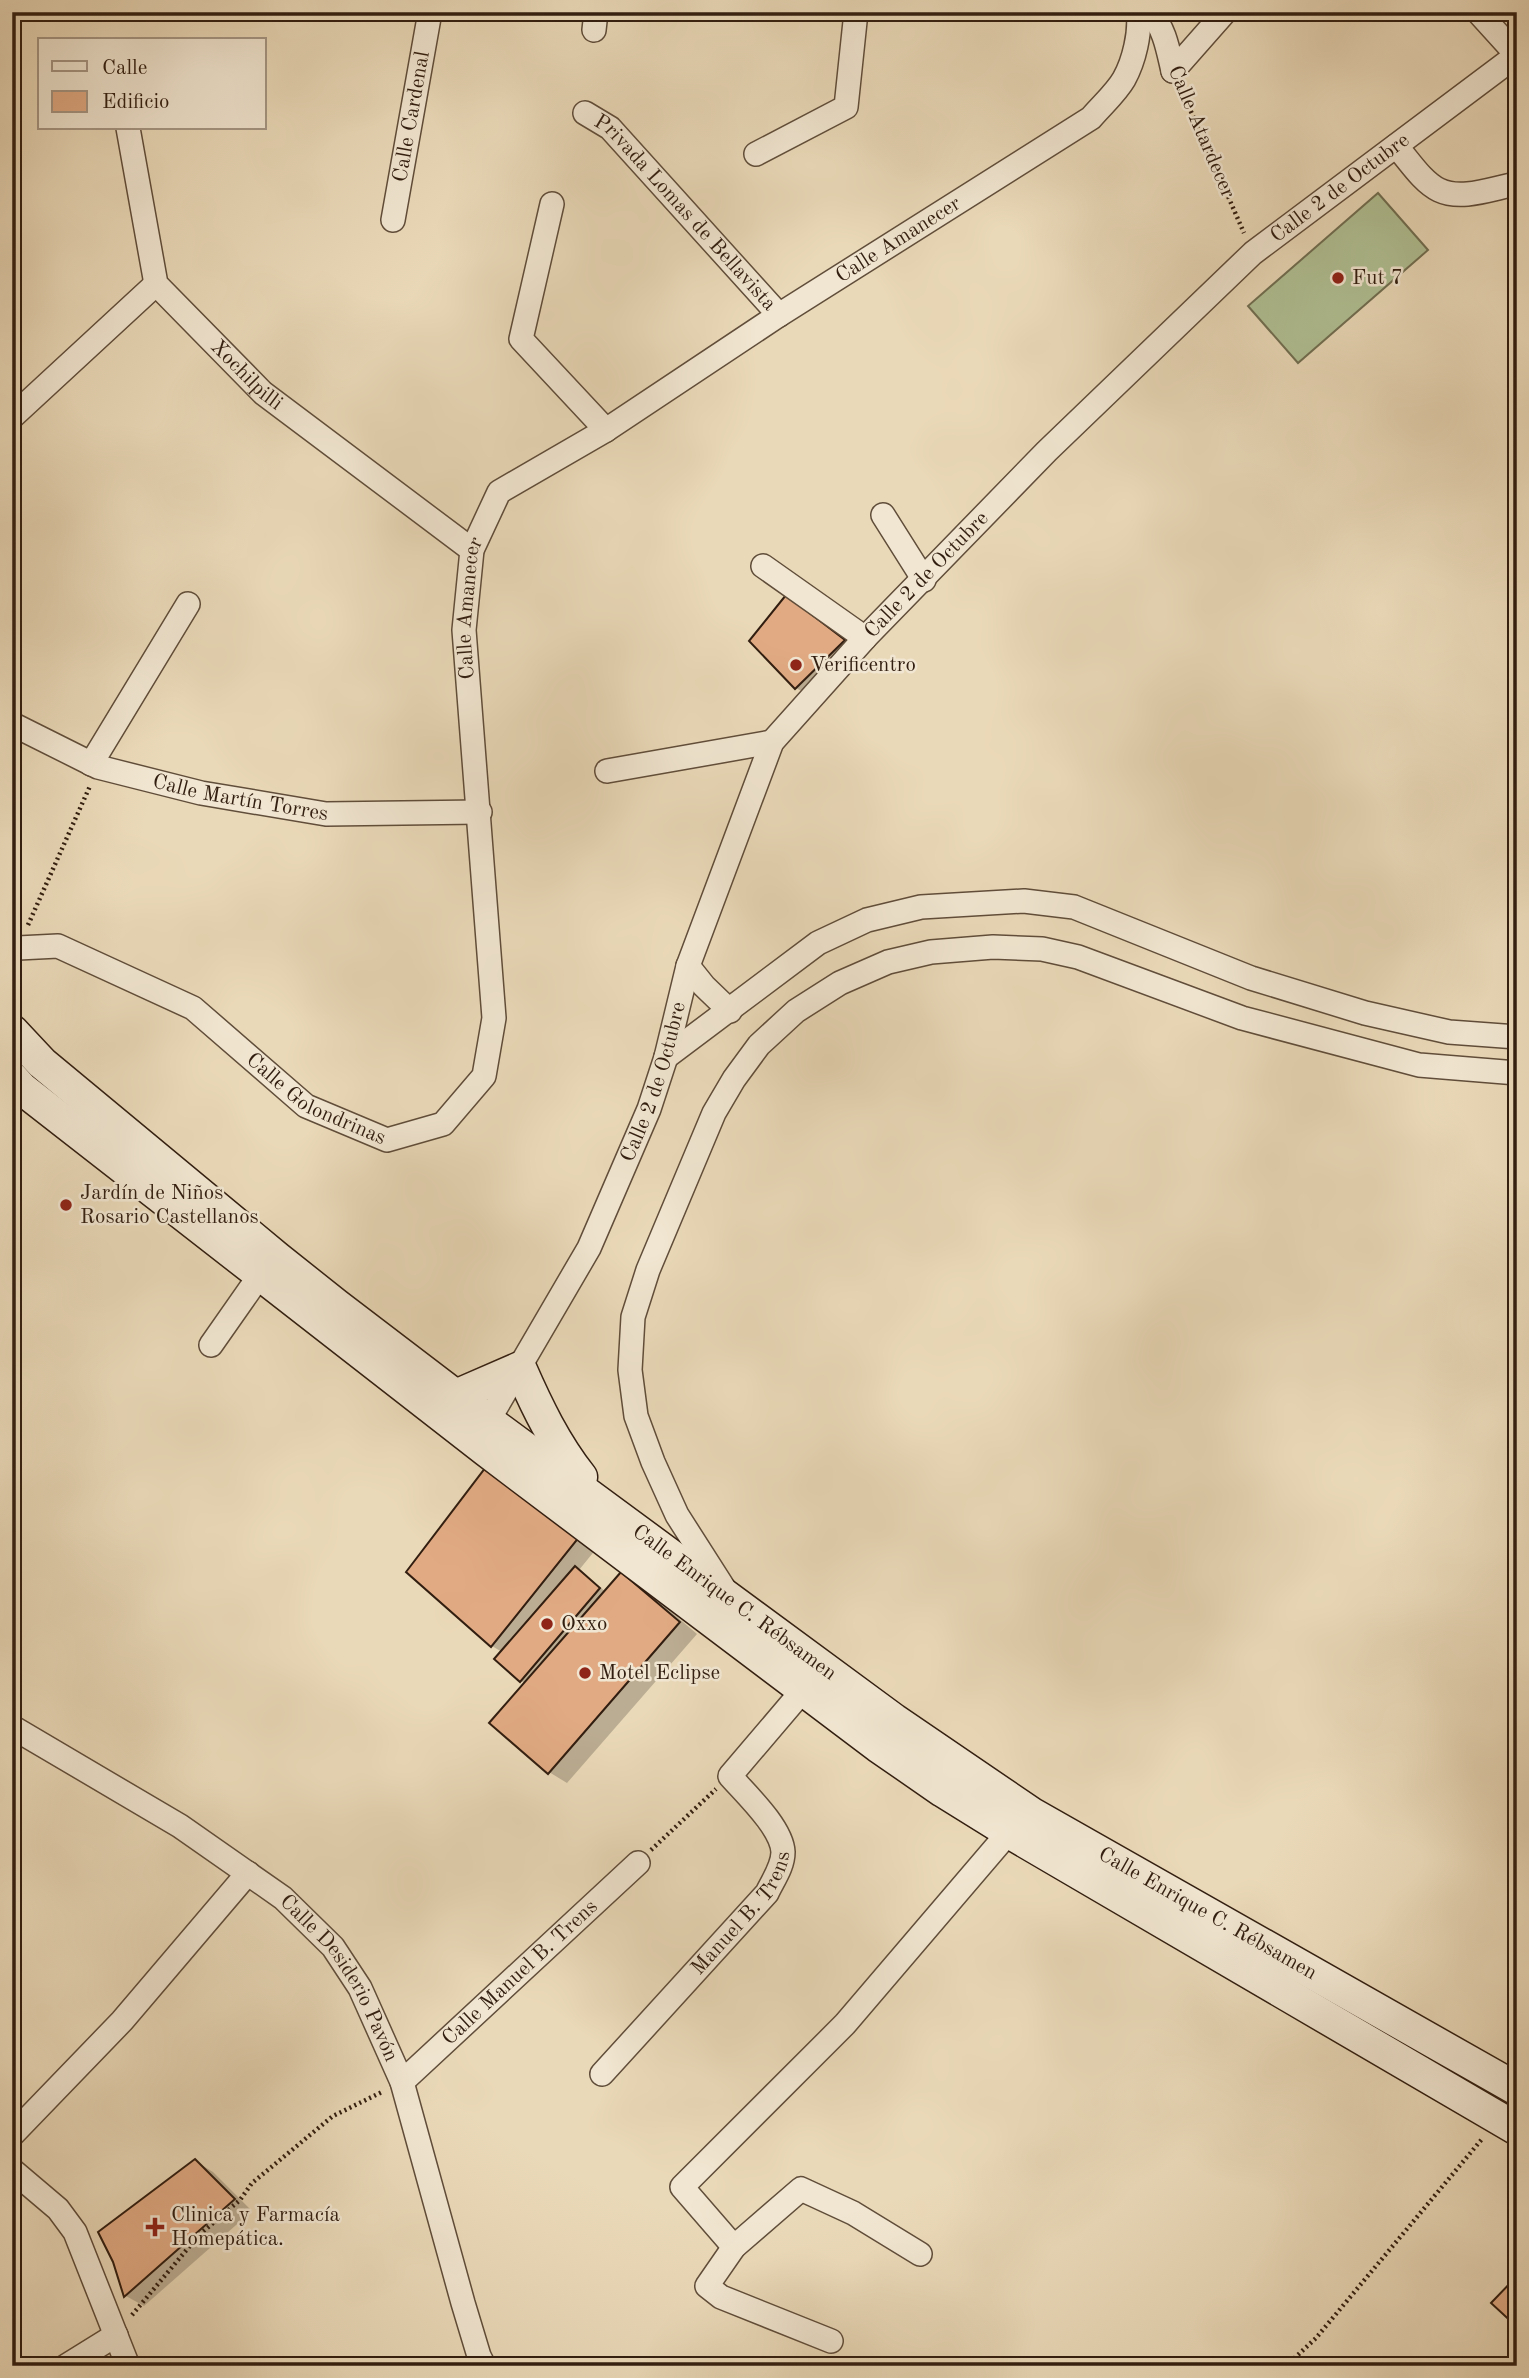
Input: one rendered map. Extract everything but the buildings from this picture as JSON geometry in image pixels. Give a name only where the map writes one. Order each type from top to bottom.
[{"type":"main road","name":"Calle Enrique C. Rébsamen","points":[[12,1031],[42,1063],[277,1258],[458,1395],[488,1436],[602,1503],[894,1720],[1032,1814],[1517,2089]]},
{"type":"main road","name":"Calle Enrique C. Rébsamen","points":[[12,1078],[260,1275],[488,1436],[888,1754],[1009,1832],[1508,2124]]},
{"type":"main road","points":[[458,1395],[520,1368],[541,1415],[569,1461],[602,1503]]},
{"type":"street","name":"Calle Cardenal","points":[[393,220],[430,12]]},
{"type":"street","points":[[755,154],[846,107],[856,12]]},
{"type":"street","name":"Calle Amanecer","points":[[480,812],[464,630],[472,551],[499,492],[606,430],[779,315],[1091,118],[1125,78],[1135,48],[1138,12]]},
{"type":"street","name":"Calle Atardecer","points":[[1150,12],[1158,21],[1167,44],[1173,71]]},
{"type":"street","points":[[1173,71],[1225,12]]},
{"type":"street","points":[[1478,12],[1517,55]]},
{"type":"street","name":"Calle 2 de Octubre","points":[[488,1436],[520,1368],[589,1248],[649,1109],[666,1057],[688,966],[772,742],[865,638],[1048,451],[1253,253],[1517,55]]},
{"type":"street","name":"Privada Lomas de Bellavista","points":[[585,113],[610,128],[779,315]]},
{"type":"street","points":[[12,417],[156,284],[128,130]]},
{"type":"street","points":[[1401,141],[1458,195],[1517,184]]},
{"type":"street","points":[[552,204],[521,338],[606,430]]},
{"type":"street","name":"Xochilpilli","points":[[156,284],[263,393],[472,551]]},
{"type":"street","points":[[883,515],[924,580]]},
{"type":"street","points":[[763,566],[865,638]]},
{"type":"street","points":[[95,765],[188,604]]},
{"type":"street","name":"Calle Martín Torres","points":[[12,724],[95,765],[201,793],[326,814],[480,812]]},
{"type":"street","points":[[607,771],[772,742]]},
{"type":"street","name":"Calle Golondrinas","points":[[15,950],[58,946],[193,1008],[306,1106],[387,1140],[443,1124],[484,1076],[494,1018],[480,812]]},
{"type":"street","points":[[666,1057],[818,943],[867,920],[921,907],[1024,901],[1074,907],[1251,978],[1387,1018],[1449,1032],[1517,1037]]},
{"type":"street","points":[[734,1602],[677,1515],[636,1416],[630,1370],[634,1317],[648,1270],[715,1113],[734,1079],[759,1045],[796,1011],[840,983],[888,962],[931,952],[993,947],[1042,949],[1078,957],[1242,1018],[1419,1065],[1517,1073]]},
{"type":"street","points":[[688,966],[730,1011]]},
{"type":"street","points":[[1377,1054],[1387,1018]]},
{"type":"street","points":[[211,1345],[260,1275]]},
{"type":"street","points":[[730,1776],[804,1689]]},
{"type":"street","name":"Calle Desiderio Pavón","points":[[12,1727],[180,1826],[284,1898],[333,1947],[360,1988],[402,2082],[463,2303],[484,2366]]},
{"type":"street","name":"Manuel B. Trens","points":[[602,2074],[766,1893],[780,1867],[783,1851],[772,1825],[730,1776]]},
{"type":"street","points":[[734,2247],[682,2187],[845,2024],[1009,1832]]},
{"type":"street","name":"Calle Manuel B. Trens","points":[[402,2082],[638,1863]]},
{"type":"street","points":[[12,2135],[122,2021],[248,1874]]},
{"type":"street","points":[[12,2170],[58,2209],[75,2232],[128,2366]]},
{"type":"street","points":[[831,2342],[720,2297],[707,2286],[734,2247],[801,2189],[853,2213],[920,2254]]},
{"type":"street","points":[[66,2366],[116,2335]]},
{"type":"path","name":"Calle Atardecer","points":[[1173,71],[1253,253]]},
{"type":"path","points":[[15,950],[95,765]]},
{"type":"path","points":[[638,1863],[730,1776]]},
{"type":"path","points":[[116,2335],[199,2235],[240,2200],[252,2183],[333,2116],[402,2082]]},
{"type":"path","points":[[1286,2366],[1316,2338],[1508,2124]]},
{"type":"green space","name":"Fut 7","points":[[1378,193],[1428,250],[1298,363],[1248,306]]},
{"type":"place","name":"Fut 7","points":[[1338,278]]},
{"type":"place","name":"Verificentro","points":[[796,665]]},
{"type":"place","name":"Jardín de Niños Rosario Castellanos","points":[[66,1205]]},
{"type":"place","name":"Oxxo","points":[[547,1624]]},
{"type":"place","name":"Motel Eclipse","points":[[585,1673]]},
{"type":"place","name":"Clinica y Farmacía Homepática.","points":[[155,2227]]}]
